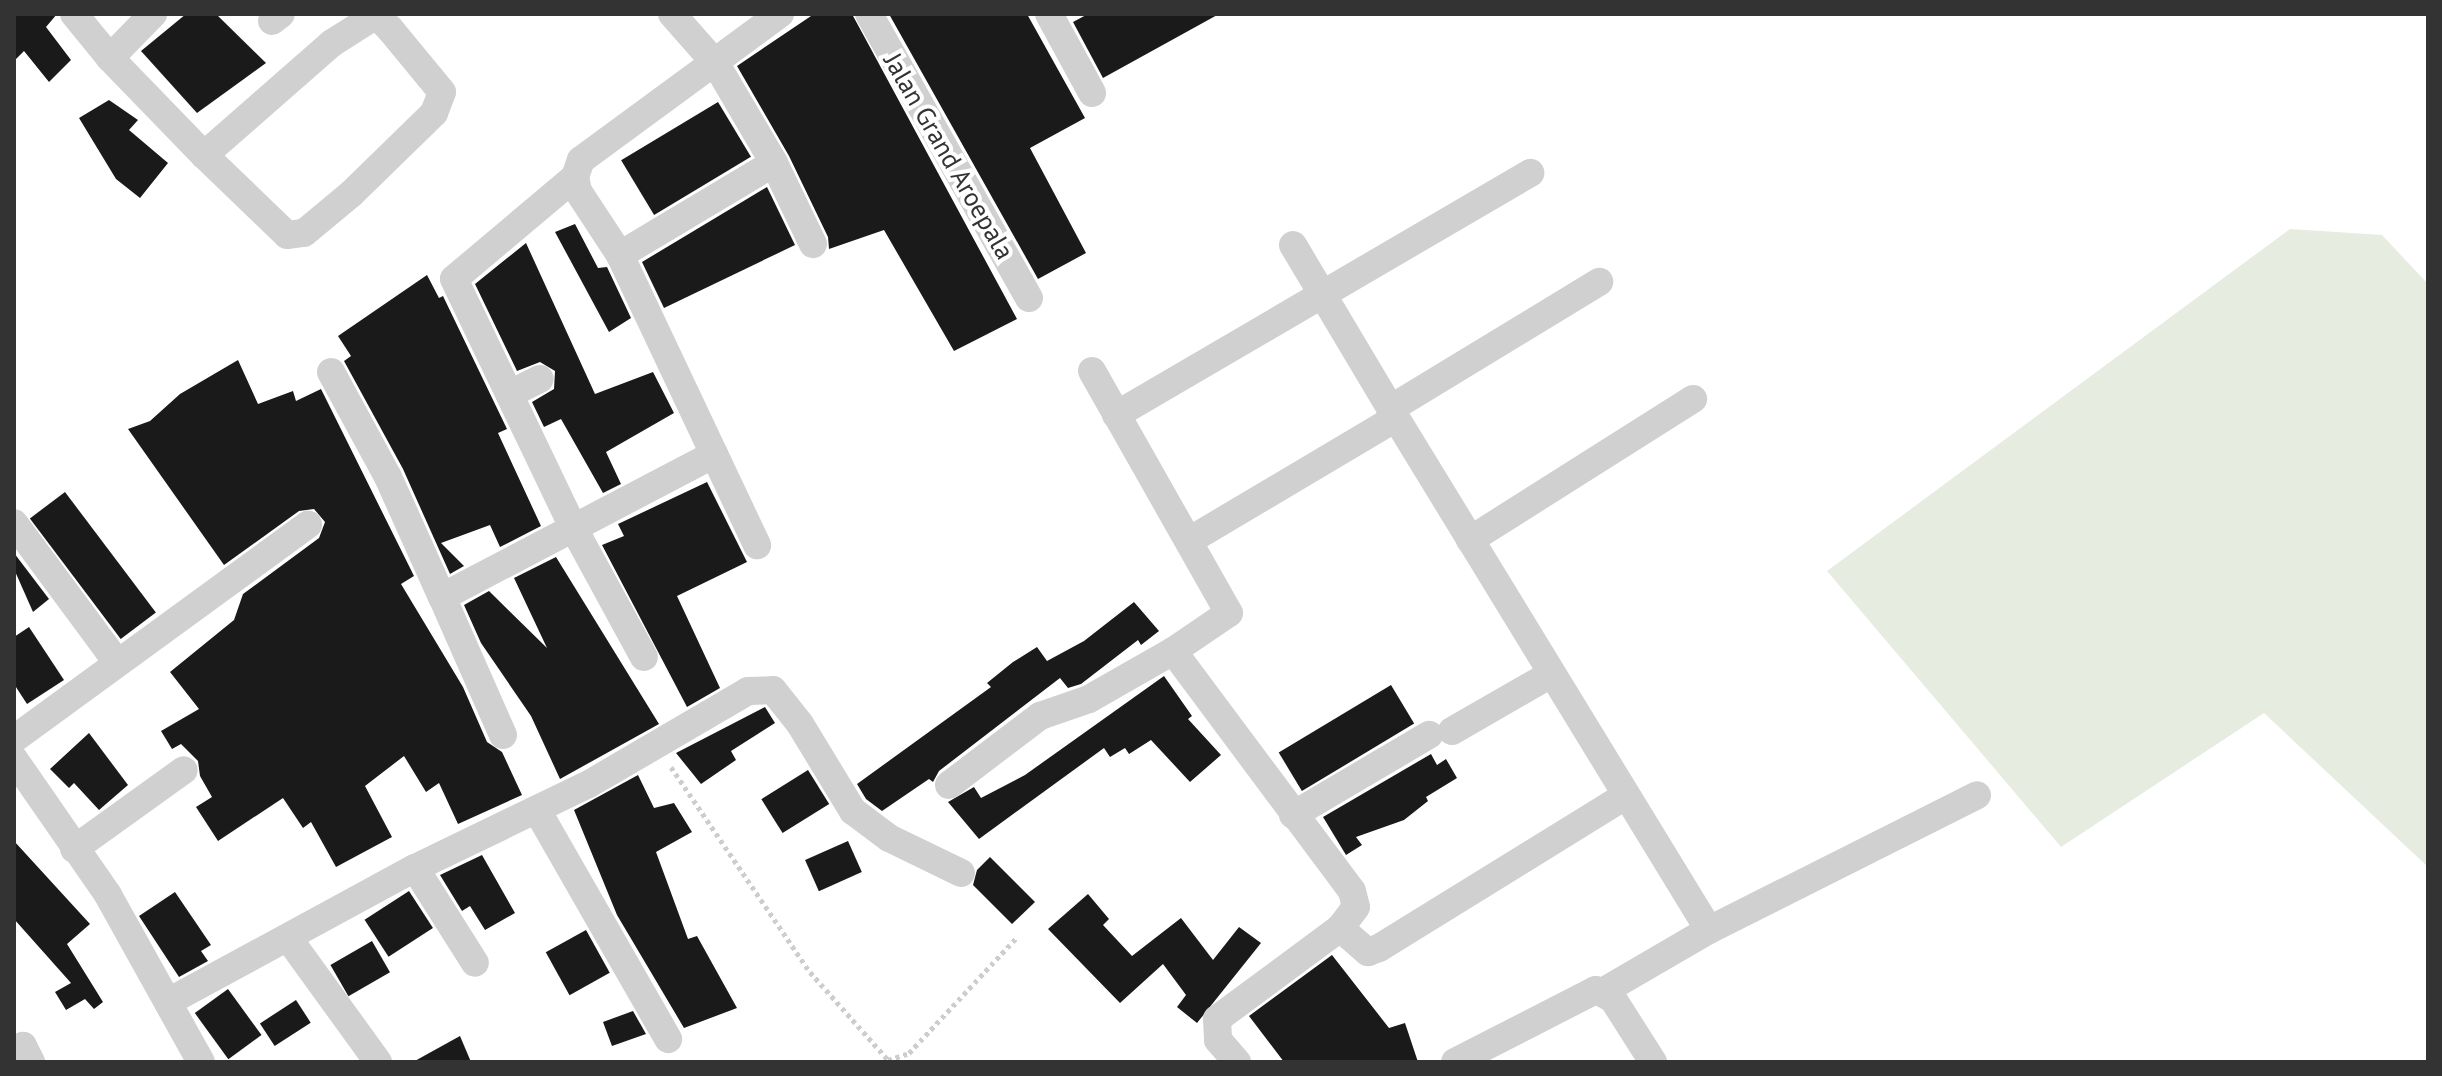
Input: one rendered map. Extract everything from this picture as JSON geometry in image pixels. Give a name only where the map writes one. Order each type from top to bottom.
[{"type":"street","points":[[74,14],[110,58],[204,155],[287,235],[304,233],[434,113],[442,92],[390,29],[379,18],[370,19],[332,43],[204,155]]},
{"type":"street","points":[[110,58],[153,14]]},
{"type":"street","points":[[672,14],[716,64],[774,163],[813,244]]},
{"type":"street","points":[[644,657],[573,527],[512,393],[454,279],[575,177],[581,160],[716,64],[780,14]]},
{"type":"street","name":"Jalan Grand Aroepala","points":[[869,14],[1029,298]]},
{"type":"street","points":[[1056,16],[1092,93]]},
{"type":"street","points":[[620,255],[774,163]]},
{"type":"street","points":[[1116,415],[1530,173]]},
{"type":"street","points":[[575,177],[578,191],[620,255],[757,545]]},
{"type":"street","points":[[1293,245],[1709,930]]},
{"type":"street","points":[[1192,539],[1599,282]]},
{"type":"street","points":[[949,785],[1040,716],[1089,699],[1173,651],[1229,613],[1192,539],[1092,371]]},
{"type":"street","points":[[331,372],[388,477],[503,735]]},
{"type":"street","points":[[512,393],[540,379]]},
{"type":"street","points":[[1470,540],[1693,399]]},
{"type":"street","points":[[442,597],[714,454]]},
{"type":"street","points":[[14,523],[117,662]]},
{"type":"street","points":[[14,739],[308,525]]},
{"type":"street","points":[[1173,651],[1352,891],[1356,907],[1340,928],[1217,1019],[1218,1040],[1237,1062]]},
{"type":"street","points":[[1293,815],[1551,674]]},
{"type":"street","points":[[168,1002],[415,868],[537,810],[657,747],[748,691],[773,690],[800,724],[853,811],[889,838],[961,873]]},
{"type":"street","points":[[14,759],[108,895],[201,1062]]},
{"type":"street","points":[[74,849],[184,770]]},
{"type":"street","points":[[1455,1062],[1574,999],[1604,991],[1709,930],[1977,795]]},
{"type":"street","points":[[1340,928],[1368,952],[1379,948],[1625,796]]},
{"type":"street","points":[[537,810],[668,1039]]},
{"type":"street","points":[[415,868],[475,963]]},
{"type":"street","points":[[289,939],[378,1062]]},
{"type":"street","points":[[1604,991],[1653,1062]]},
{"type":"path","points":[[657,747],[810,972],[888,1060],[909,1053],[1017,937]]},
{"type":"shaded area","points":[[2290,229],[2382,235],[2428,284],[2428,867],[2264,713],[2061,847],[1827,571]]},
{"type":"building","points":[[14,14],[57,14],[46,27],[71,60],[49,82],[24,51],[14,61]]},
{"type":"building","points":[[186,14],[216,14],[266,63],[197,113],[141,51]]},
{"type":"building","points":[[814,14],[852,14],[1017,319],[954,351],[884,230],[829,249],[828,237],[789,156],[737,66]]},
{"type":"building","points":[[889,14],[1027,14],[1085,118],[1030,148],[1086,253],[1038,279]]},
{"type":"building","points":[[1088,14],[1219,14],[1103,78],[1073,22]]},
{"type":"building","points":[[109,100],[138,120],[129,130],[168,163],[140,198],[116,179],[79,118]]},
{"type":"building","points":[[718,102],[751,157],[654,215],[621,160]]},
{"type":"building","points":[[767,187],[795,245],[664,308],[642,262]]},
{"type":"building","points":[[575,224],[598,268],[607,267],[631,318],[609,332],[555,232]]},
{"type":"building","points":[[526,243],[595,394],[653,372],[674,413],[606,452],[621,484],[603,493],[561,419],[544,427],[532,402],[554,389],[555,371],[540,362],[517,371],[475,284]]},
{"type":"building","points":[[427,275],[439,298],[443,296],[507,429],[498,433],[541,526],[500,547],[490,525],[441,543],[464,566],[450,574],[403,469],[344,361],[351,356],[338,336]]},
{"type":"building","points":[[238,360],[258,404],[293,391],[296,401],[321,389],[414,576],[401,584],[463,687],[487,742],[502,752],[522,795],[458,824],[439,783],[426,792],[404,756],[365,786],[392,837],[336,867],[311,822],[303,828],[283,798],[218,841],[196,807],[212,797],[200,776],[198,761],[181,744],[172,749],[161,731],[199,709],[170,672],[234,620],[243,594],[319,538],[325,522],[314,509],[299,511],[224,565],[128,429],[150,421],[180,394]]},
{"type":"building","points":[[707,482],[747,562],[677,596],[720,688],[687,707],[602,545],[624,536],[618,524]]},
{"type":"building","points":[[65,492],[156,613],[121,639],[30,518]]},
{"type":"building","points":[[14,553],[49,599],[33,612],[14,569]]},
{"type":"building","points":[[556,557],[659,724],[560,779],[531,716],[481,643],[464,605],[489,591],[547,648],[514,578]]},
{"type":"building","points":[[1134,602],[1159,631],[1141,645],[1138,640],[1081,684],[1068,688],[1060,678],[939,771],[933,782],[929,779],[882,811],[866,799],[857,784],[991,687],[987,683],[1013,662],[1037,647],[1047,661],[1084,641]]},
{"type":"building","points":[[29,627],[64,680],[27,704],[14,684],[14,637]]},
{"type":"building","points":[[1164,676],[1192,716],[1188,719],[1221,755],[1190,782],[1151,740],[1129,754],[1125,748],[1110,757],[1104,748],[979,839],[948,802],[974,787],[981,798],[1025,775]]},
{"type":"building","points":[[1391,685],[1414,724],[1302,791],[1279,752]]},
{"type":"building","points":[[765,707],[775,723],[731,751],[736,760],[701,784],[676,753]]},
{"type":"building","points":[[89,733],[128,785],[99,810],[74,783],[69,788],[50,769]]},
{"type":"building","points":[[1431,754],[1437,765],[1446,759],[1457,778],[1426,797],[1428,801],[1404,820],[1356,837],[1362,845],[1346,855],[1323,817]]},
{"type":"building","points":[[808,770],[829,804],[783,833],[761,799]]},
{"type":"building","points":[[638,775],[654,808],[674,803],[692,832],[656,852],[688,939],[697,936],[737,1008],[684,1028],[617,915],[574,810]]},
{"type":"building","points":[[14,841],[90,924],[67,944],[103,1002],[94,1009],[85,999],[66,1010],[55,992],[71,983],[14,919]]},
{"type":"building","points":[[848,841],[862,872],[819,891],[805,860]]},
{"type":"building","points":[[482,855],[515,913],[485,930],[470,906],[462,911],[440,875]]},
{"type":"building","points":[[990,857],[1035,902],[1012,924],[973,885],[977,870]]},
{"type":"building","points":[[409,891],[433,928],[389,957],[365,920]]},
{"type":"building","points":[[175,892],[211,945],[201,951],[208,961],[179,977],[139,916]]},
{"type":"building","points":[[1088,894],[1109,919],[1103,925],[1132,956],[1181,918],[1213,960],[1239,927],[1261,943],[1197,1023],[1177,1007],[1186,995],[1163,964],[1120,1003],[1048,929]]},
{"type":"building","points":[[586,930],[610,973],[570,995],[546,952]]},
{"type":"building","points":[[372,941],[390,972],[348,996],[330,965]]},
{"type":"building","points":[[1332,955],[1389,1028],[1405,1023],[1418,1062],[1284,1062],[1249,1016]]},
{"type":"building","points":[[228,989],[262,1035],[228,1059],[195,1013]]},
{"type":"building","points":[[296,1000],[311,1023],[275,1046],[260,1023]]},
{"type":"building","points":[[633,1011],[646,1034],[612,1046],[603,1022]]},
{"type":"building","points":[[460,1036],[471,1062],[413,1062]]}]
